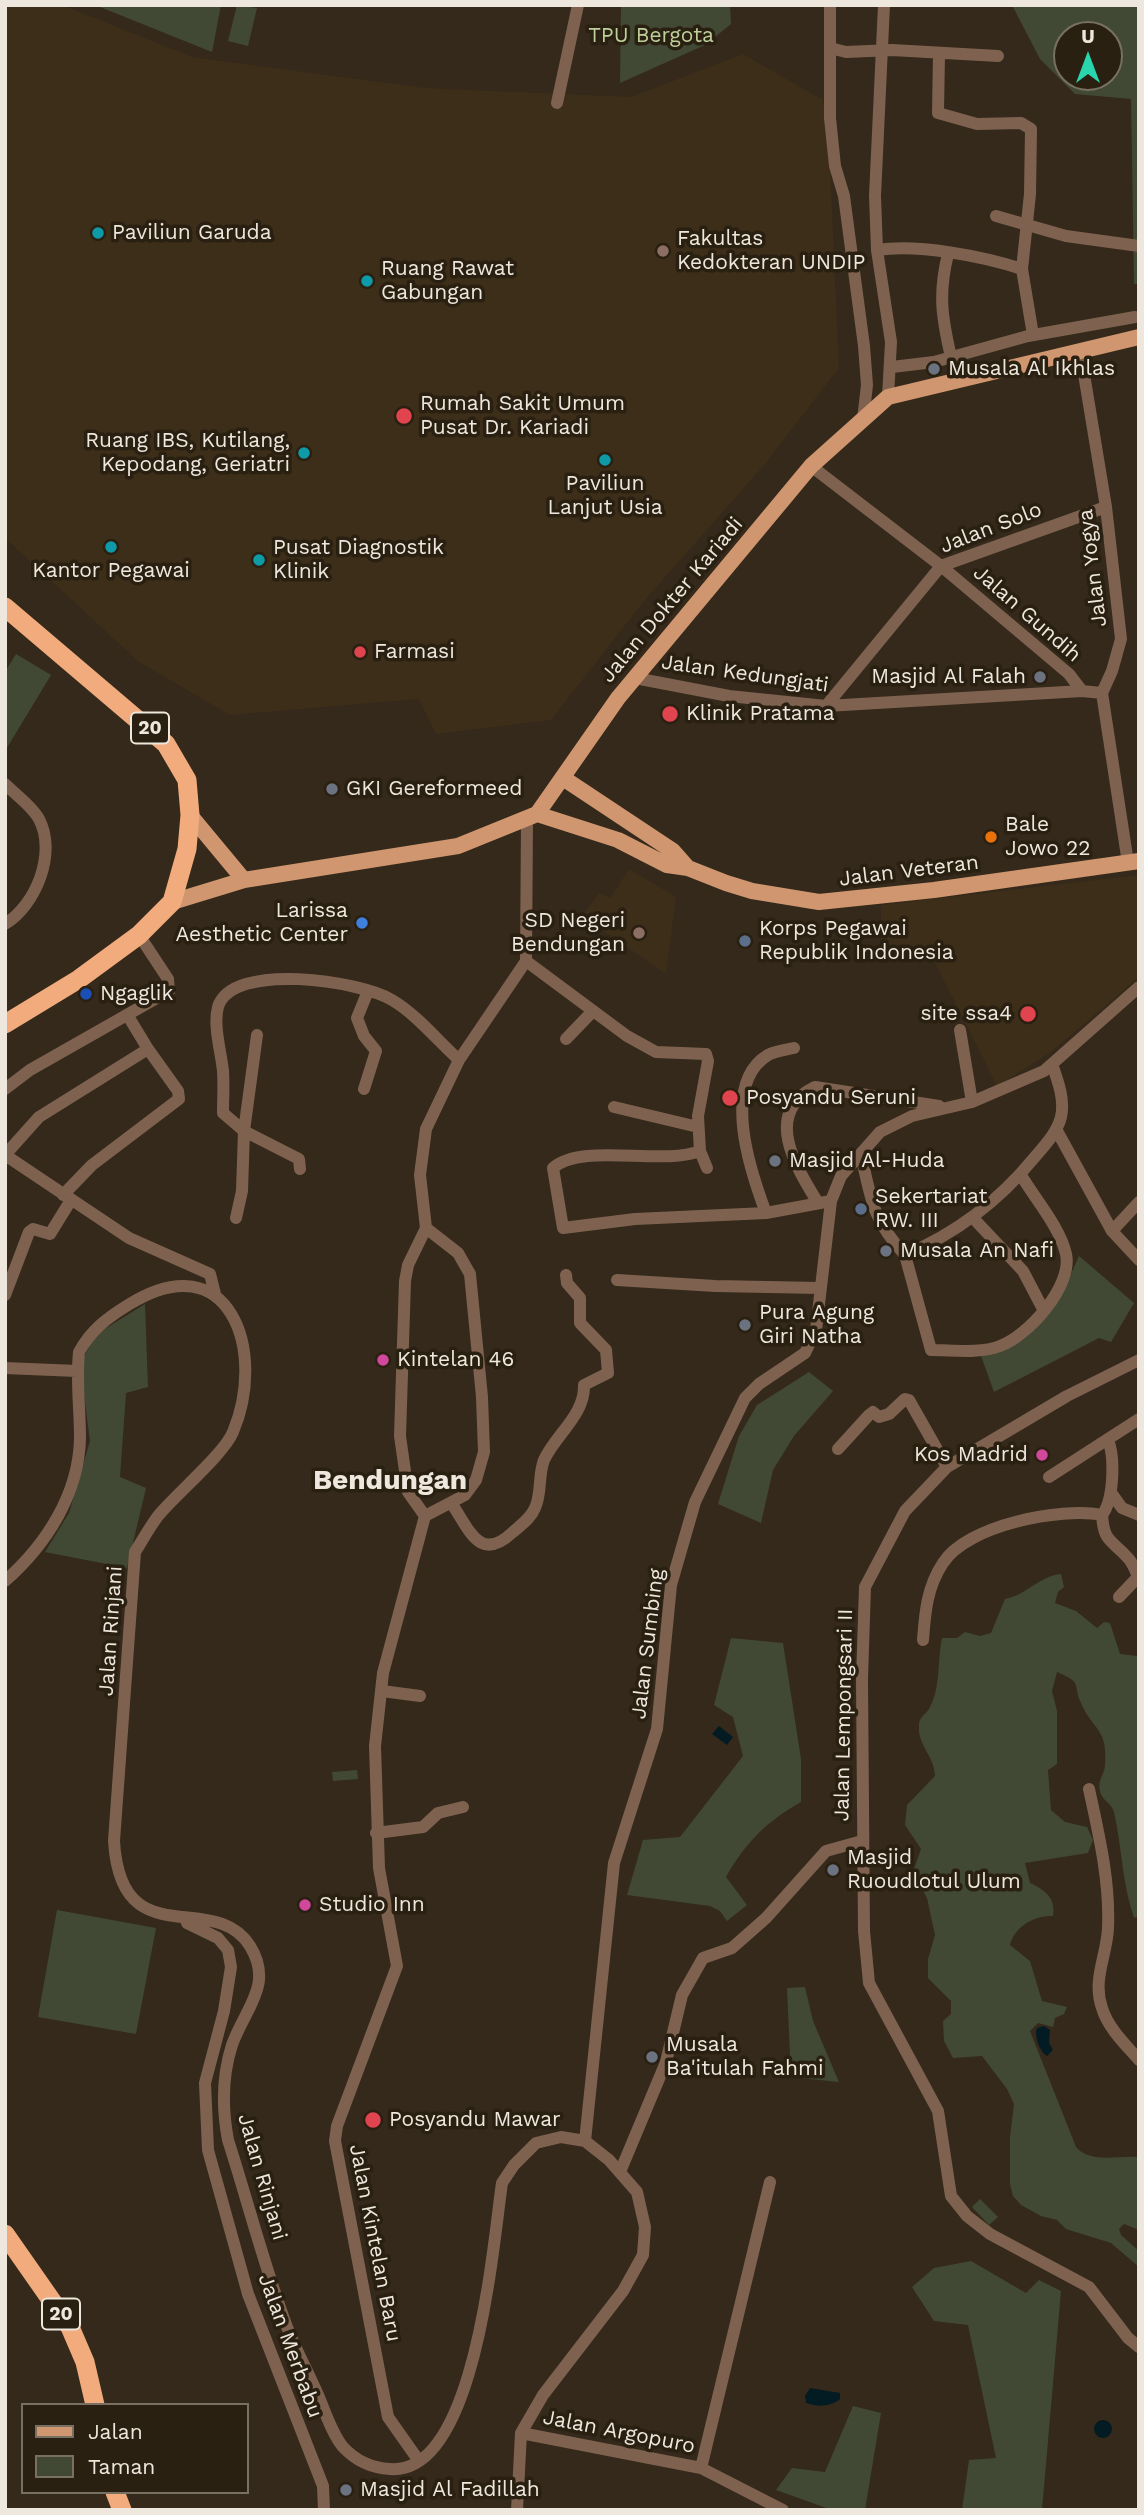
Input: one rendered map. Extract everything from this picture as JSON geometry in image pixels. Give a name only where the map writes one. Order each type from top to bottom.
[{"type":"highway","name":"20","points":[[5,607],[166,744],[187,780],[190,815],[187,849],[172,902],[139,935],[57,994],[5,1024]]},
{"type":"highway","name":"20","points":[[5,2234],[70,2327],[85,2362],[95,2403]]},
{"type":"main road","name":"Jalan Dokter Kariadi","points":[[532,817],[563,778],[593,729],[811,466],[888,397],[1139,337]]},
{"type":"main road","name":"Jalan Veteran","points":[[563,778],[673,851],[688,868]]},
{"type":"main road","points":[[190,815],[244,880]]},
{"type":"main road","points":[[172,902],[244,880],[446,849],[532,817]]},
{"type":"main road","name":"Jalan Veteran","points":[[532,817],[618,840],[667,865],[688,868],[752,891],[819,902],[934,890],[1133,862]]},
{"type":"street","points":[[557,103],[578,5]]},
{"type":"street","points":[[830,5],[835,166],[844,196],[864,346],[867,385],[863,420]]},
{"type":"street","points":[[884,5],[875,196],[877,250],[891,342],[892,367],[888,397]]},
{"type":"street","points":[[830,48],[846,52],[882,50],[998,56]]},
{"type":"street","points":[[939,54],[938,113],[977,124],[1021,123],[1031,129],[1028,224],[1022,269],[1033,335]]},
{"type":"street","points":[[996,216],[1048,232],[1103,243],[1139,246]]},
{"type":"street","points":[[877,250],[905,248],[1022,269]]},
{"type":"street","points":[[948,254],[940,310],[951,357]]},
{"type":"street","points":[[892,367],[951,357],[1033,335],[1135,317]]},
{"type":"street","name":"Jalan Yogya","points":[[1080,350],[1106,507],[1121,639],[1112,671],[1102,693]]},
{"type":"street","name":"Jalan Gundih","points":[[811,466],[941,566],[1069,674],[1082,691]]},
{"type":"street","name":"Jalan Solo","points":[[825,706],[941,566],[1106,507]]},
{"type":"street","name":"Jalan Kedungjati","points":[[635,678],[729,696],[825,706],[1082,691],[1102,693]]},
{"type":"street","points":[[1102,693],[1133,862]]},
{"type":"street","points":[[5,784],[38,817],[44,849],[43,871],[36,890],[24,908],[5,924]]},
{"type":"street","points":[[426,1228],[458,1253],[470,1274],[482,1397],[484,1452],[476,1480],[465,1495],[425,1516],[408,1492],[400,1436],[405,1281],[408,1265],[426,1228],[421,1153],[426,1129],[459,1060],[526,961],[532,817]]},
{"type":"street","points":[[5,1089],[30,1070],[169,991],[168,979],[139,935]]},
{"type":"street","points":[[526,961],[592,1012],[656,1052],[706,1054],[708,1061],[698,1127],[700,1151],[707,1168]]},
{"type":"street","points":[[300,1169],[299,1159],[244,1131],[223,1113],[217,1009],[222,1000],[241,986],[280,979],[337,982],[368,991],[396,1003],[459,1060]]},
{"type":"street","name":"Jalan Sumbing","points":[[585,2141],[614,1863],[653,1751],[668,1599],[685,1528],[745,1398],[758,1384],[805,1353],[816,1330],[824,1202],[841,1176],[880,1132],[898,1122],[958,1107],[1033,1077],[1052,1064],[1139,986]]},
{"type":"street","points":[[364,1089],[376,1051],[364,1036],[357,1018],[368,991]]},
{"type":"street","points":[[566,1038],[592,1012]]},
{"type":"street","points":[[5,1295],[29,1231],[33,1229],[50,1234],[67,1198],[92,1165],[179,1099],[178,1091],[128,1016]]},
{"type":"street","points":[[960,1030],[972,1102]]},
{"type":"street","points":[[236,1217],[244,1174],[244,1131],[257,1035]]},
{"type":"street","points":[[766,1213],[748,1166],[742,1105],[746,1087],[760,1061],[771,1053],[794,1048]]},
{"type":"street","points":[[67,1198],[5,1155],[39,1117],[148,1049]]},
{"type":"street","points":[[905,1255],[936,1242],[974,1219],[1021,1175],[1056,1129],[1062,1106],[1052,1064]]},
{"type":"street","points":[[824,1202],[804,1180],[786,1133],[787,1114],[804,1093],[815,1087],[912,1105],[958,1107]]},
{"type":"street","points":[[614,1107],[698,1127]]},
{"type":"street","points":[[1056,1129],[1112,1231],[1139,1260]]},
{"type":"street","points":[[700,1151],[691,1154],[574,1157],[561,1161],[553,1168],[563,1228],[635,1219],[766,1213],[824,1202]]},
{"type":"street","points":[[861,1154],[879,1224],[905,1255],[931,1350],[981,1351],[1001,1346],[1020,1336],[1044,1311],[1057,1291],[1067,1263],[1066,1255],[1021,1175]]},
{"type":"street","name":"Jalan Rinjani","points":[[67,1198],[129,1238],[210,1274],[215,1294],[237,1325],[245,1368],[232,1435],[158,1517],[135,1552],[114,1841],[116,1865],[125,1888],[150,1912],[214,1922],[236,1929],[249,1944],[258,1962],[261,1984],[230,2054],[223,2112],[228,2140],[287,2328],[341,2445],[359,2461],[377,2468],[398,2470],[419,2461]]},
{"type":"street","points":[[1112,1231],[1139,1202]]},
{"type":"street","points":[[974,1219],[1023,1271],[1044,1311]]},
{"type":"street","points":[[452,1503],[473,1535],[483,1544],[490,1547],[501,1543],[535,1510],[543,1463],[581,1406],[584,1385],[608,1373],[606,1350],[580,1323],[580,1298],[566,1283],[566,1275]]},
{"type":"street","points":[[617,1280],[715,1286],[820,1287]]},
{"type":"street","points":[[5,1581],[29,1559],[47,1536],[69,1492],[80,1439],[77,1371],[79,1352],[101,1322],[146,1294],[175,1284],[192,1284],[215,1294]]},
{"type":"street","name":"Jalan Lempongsari II","points":[[1139,1360],[1067,1396],[947,1467],[905,1511],[865,1587],[862,1841],[864,1931],[869,1983],[938,2111],[951,2196],[967,2216],[990,2234],[1089,2287],[1128,2338],[1139,2347]]},
{"type":"street","points":[[5,1368],[77,1371]]},
{"type":"street","points":[[838,1449],[873,1412],[879,1417],[889,1414],[905,1399],[909,1400],[947,1467]]},
{"type":"street","points":[[1049,1477],[1139,1419]]},
{"type":"street","points":[[1108,1440],[1112,1452],[1112,1494],[1110,1505],[1102,1515],[1106,1538],[1130,1559],[1138,1578],[1119,1597]]},
{"type":"street","points":[[1112,1494],[1122,1508],[1139,1516]]},
{"type":"street","points":[[923,1640],[927,1595],[944,1560],[974,1537],[1032,1517],[1091,1513],[1102,1515]]},
{"type":"street","name":"Jalan Kintelan Baru","points":[[419,2461],[388,2417],[335,2141],[337,2126],[397,1966],[376,1833],[375,1746],[383,1673],[425,1516]]},
{"type":"street","points":[[382,1691],[420,1696]]},
{"type":"street","points":[[1089,1790],[1107,1882],[1108,1930],[1098,1982],[1101,2007],[1115,2032],[1139,2060]]},
{"type":"street","points":[[376,1833],[423,1827],[438,1813],[463,1807]]},
{"type":"street","points":[[620,2172],[666,2062],[682,1996],[694,1969],[703,1958],[732,1948],[766,1918],[826,1851],[862,1841]]},
{"type":"street","name":"Jalan Merbabu","points":[[169,1916],[218,1938],[228,1950],[231,1968],[224,2011],[205,2083],[208,2150],[248,2294],[323,2486],[324,2510]]},
{"type":"street","points":[[224,2011],[247,2013]]},
{"type":"street","points":[[419,2461],[435,2450],[455,2415],[470,2373],[483,2312],[502,2183],[514,2165],[536,2143],[561,2137],[585,2141],[620,2172],[637,2192],[645,2227],[643,2255],[623,2291],[543,2395],[522,2433],[517,2510]]},
{"type":"street","points":[[701,2468],[770,2182]]},
{"type":"street","name":"Jalan Argopuro","points":[[522,2433],[701,2468],[783,2510]]},
{"type":"shaded area","name":"Rumah Sakit Umum Pusat Dr. Kariadi","points":[[5,5],[62,5],[192,57],[425,88],[631,97],[743,54],[823,100],[829,145],[839,368],[765,464],[644,601],[551,720],[436,734],[419,699],[230,715],[139,662],[5,538]]},
{"type":"shaded area","name":"SD Negeri Bendungan","points":[[629,869],[676,897],[666,974],[582,916],[599,893],[610,898]]},
{"type":"shaded area","name":"site ssa4","points":[[1139,875],[1139,977],[1051,1052],[997,1086],[928,949],[881,948],[881,905]]},
{"type":"green space","points":[[95,5],[221,5],[212,52]]},
{"type":"green space","points":[[237,5],[257,8],[248,46],[228,41]]},
{"type":"green space","name":"TPU Bergota","points":[[621,5],[730,5],[731,24],[705,45],[620,83]]},
{"type":"green space","points":[[1012,5],[1139,5],[1139,284],[1134,284],[1131,99],[1075,94],[1072,91],[1123,91],[1123,21],[1053,21],[1053,72],[1040,59]]},
{"type":"green space","points":[[16,654],[51,675],[5,751],[5,672]]},
{"type":"green space","points":[[1079,1256],[1134,1303],[1111,1342],[1099,1338],[994,1392],[981,1356],[1027,1336],[1067,1283]]},
{"type":"green space","points":[[145,1304],[148,1387],[126,1393],[120,1477],[146,1488],[127,1568],[45,1552],[69,1513],[90,1441],[80,1365],[95,1335]]},
{"type":"green space","points":[[809,1372],[833,1391],[794,1436],[773,1470],[761,1523],[718,1504],[739,1436],[757,1405]]},
{"type":"green space","points":[[1061,1574],[1064,1587],[1058,1592],[1055,1603],[1076,1611],[1097,1628],[1104,1622],[1110,1623],[1120,1654],[1137,1656],[1139,1660],[1139,1916],[1134,1918],[1130,1905],[1114,1812],[1100,1791],[1099,1784],[1105,1766],[1102,1736],[1078,1696],[1076,1684],[1057,1672],[1052,1691],[1057,1711],[1057,1764],[1048,1770],[1051,1810],[1065,1822],[1087,1827],[1093,1840],[1088,1853],[1025,1863],[1030,1883],[1051,1899],[1053,1916],[1039,1917],[1021,1927],[1010,1945],[1030,1961],[1042,2001],[1067,2007],[1064,2014],[1055,2018],[1053,2027],[1038,2023],[1030,2031],[1076,2147],[1097,2157],[1139,2157],[1139,2230],[1124,2224],[1119,2229],[1121,2235],[1139,2251],[1139,2267],[1111,2243],[1066,2229],[1057,2220],[1041,2216],[1021,2205],[1013,2196],[1010,2184],[1010,2137],[1014,2104],[1007,2089],[982,2056],[953,2058],[944,2041],[943,2021],[951,2014],[951,2001],[928,1978],[928,1959],[935,1935],[927,1898],[913,1872],[921,1849],[905,1825],[907,1805],[935,1776],[921,1739],[919,1725],[936,1691],[942,1638],[957,1638],[965,1632],[980,1636],[991,1633],[1005,1599],[1020,1594],[1046,1578]]},
{"type":"green space","points":[[731,1638],[783,1643],[801,1759],[801,1802],[777,1817],[749,1843],[726,1877],[747,1905],[727,1921],[720,1911],[710,1906],[627,1895],[643,1840],[680,1837],[743,1756],[733,1717],[714,1705]]},
{"type":"green space","points":[[357,1770],[358,1779],[333,1781],[332,1772]]},
{"type":"green space","points":[[57,1910],[156,1928],[136,2034],[38,2017]]},
{"type":"green space","points":[[805,1987],[813,2021],[839,2082],[791,2077],[787,1988]]},
{"type":"green space","points":[[980,2199],[998,2217],[989,2225],[972,2207]]},
{"type":"green space","points":[[971,2261],[1026,2293],[1039,2280],[1061,2291],[1042,2510],[962,2510],[969,2460],[996,2458],[968,2325],[934,2321],[912,2287],[934,2268]]},
{"type":"green space","points":[[853,2406],[881,2413],[865,2510],[832,2510],[776,2490],[792,2468],[825,2472]]},
{"type":"water","points":[[719,1726],[733,1737],[727,1745],[712,1734]]},
{"type":"water","points":[[1044,2026],[1050,2030],[1049,2043],[1053,2050],[1047,2056],[1036,2035],[1037,2028]]},
{"type":"water","points":[[810,2388],[840,2393],[840,2399],[824,2406],[806,2403],[805,2396]]},
{"type":"water","points":[[1099,2420],[1107,2420],[1112,2429],[1110,2436],[1099,2438],[1094,2433],[1094,2425]]},
{"type":"place","name":"Paviliun Garuda","points":[[98,233]]},
{"type":"place","name":"Fakultas Kedokteran UNDIP","points":[[663,251]]},
{"type":"place","name":"Ruang Rawat Gabungan","points":[[367,281]]},
{"type":"place","name":"Musala Al Ikhlas","points":[[934,369]]},
{"type":"place","name":"Rumah Sakit Umum Pusat Dr. Kariadi","points":[[404,416]]},
{"type":"place","name":"Ruang IBS, Kutilang, Kepodang, Geriatri","points":[[304,453]]},
{"type":"place","name":"Paviliun Lanjut Usia","points":[[605,460]]},
{"type":"place","name":"Kantor Pegawai","points":[[111,547]]},
{"type":"place","name":"Pusat Diagnostik Klinik","points":[[259,560]]},
{"type":"place","name":"Farmasi","points":[[360,652]]},
{"type":"place","name":"Masjid Al Falah","points":[[1040,677]]},
{"type":"place","name":"Klinik Pratama","points":[[670,714]]},
{"type":"place","name":"GKI Gereformeed","points":[[332,789]]},
{"type":"place","name":"Bale Jowo 22","points":[[991,837]]},
{"type":"place","name":"Larissa Aesthetic Center","points":[[362,923]]},
{"type":"place","name":"SD Negeri Bendungan","points":[[639,933]]},
{"type":"place","name":"Korps Pegawai Republik Indonesia","points":[[745,941]]},
{"type":"place","name":"Ngaglik","points":[[86,994]]},
{"type":"place","name":"site ssa4","points":[[1028,1014]]},
{"type":"place","name":"Posyandu Seruni","points":[[730,1098]]},
{"type":"place","name":"Masjid Al-Huda","points":[[775,1161]]},
{"type":"place","name":"Sekertariat RW. III","points":[[861,1209]]},
{"type":"place","name":"Musala An Nafi","points":[[886,1251]]},
{"type":"place","name":"Pura Agung Giri Natha","points":[[745,1325]]},
{"type":"place","name":"Kintelan 46","points":[[383,1360]]},
{"type":"place","name":"Kos Madrid","points":[[1042,1455]]},
{"type":"place","name":"Masjid Ruoudlotul Ulum","points":[[833,1870]]},
{"type":"place","name":"Studio Inn","points":[[305,1905]]},
{"type":"place","name":"Musala Ba'itulah Fahmi","points":[[652,2057]]},
{"type":"place","name":"Posyandu Mawar","points":[[373,2120]]},
{"type":"place","name":"Masjid Al Fadillah","points":[[346,2490]]},
{"type":"district","name":"Bendungan","points":[[390,1481]]}]
